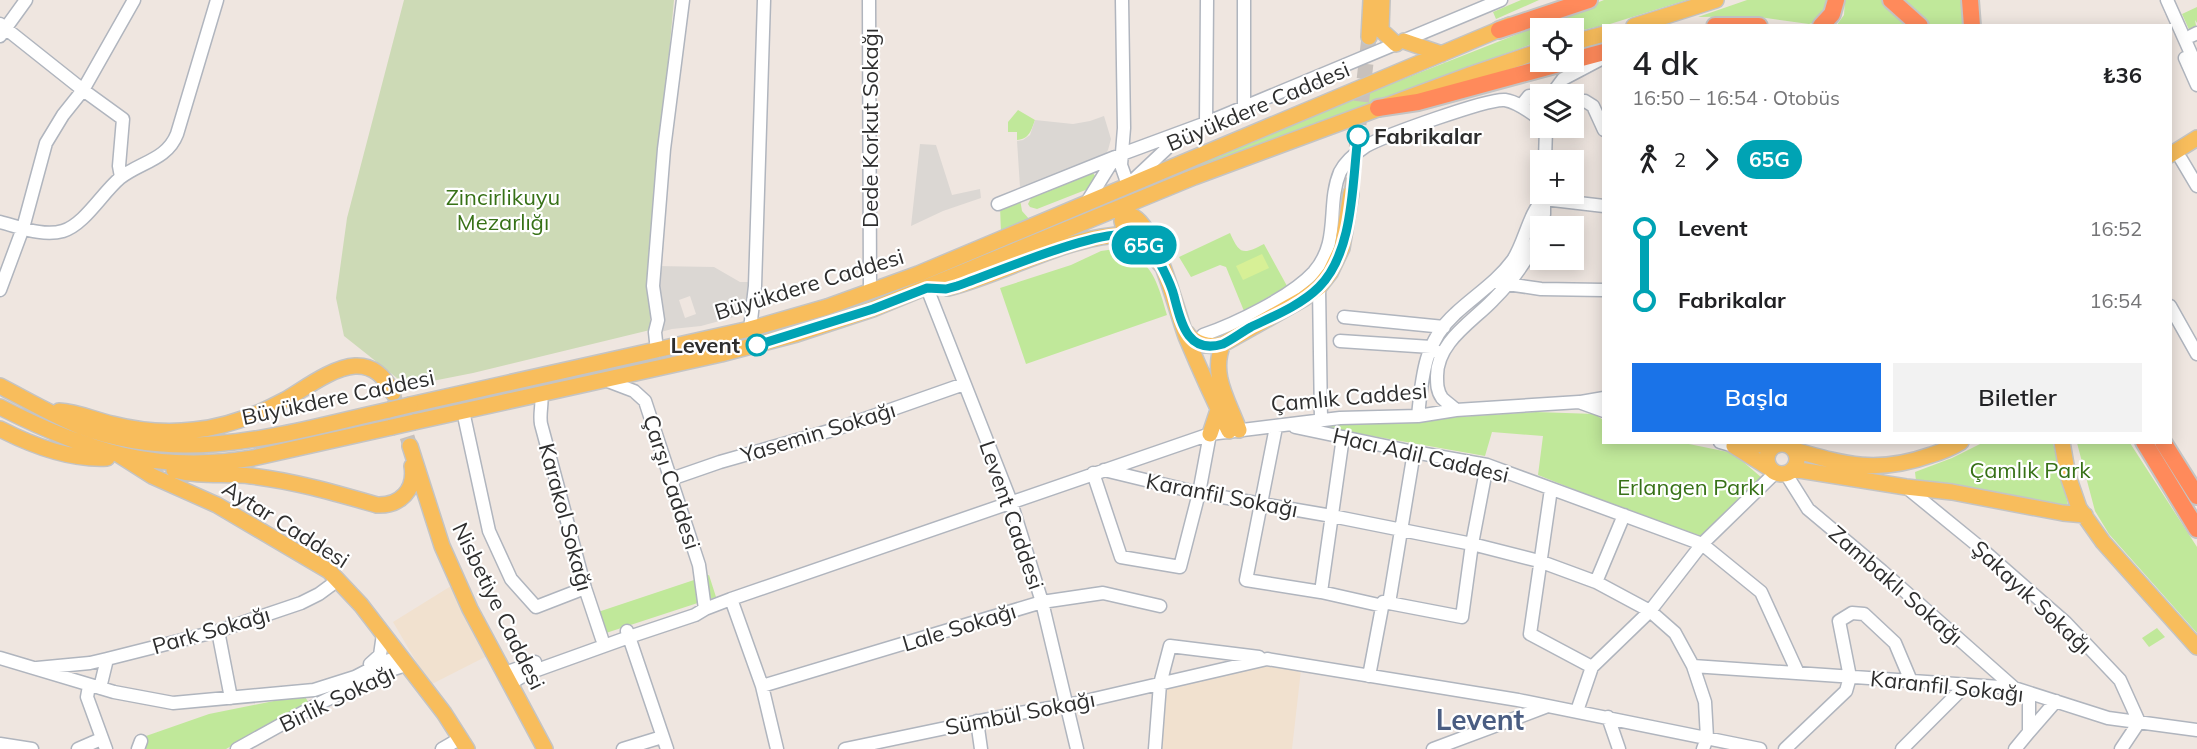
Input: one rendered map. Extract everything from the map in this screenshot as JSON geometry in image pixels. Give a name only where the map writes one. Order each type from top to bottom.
[{"type":"highway","points":[[1499,30],[1589,0]]},
{"type":"highway","points":[[1823,24],[1832,15],[1836,0]]},
{"type":"highway","points":[[1891,0],[1918,24]]},
{"type":"highway","points":[[1970,0],[1972,24]]},
{"type":"highway","points":[[1584,57],[1602,53]]},
{"type":"highway","points":[[1378,108],[1418,102],[1530,72]]},
{"type":"highway","points":[[2145,444],[2197,529]]},
{"type":"highway","points":[[2164,444],[2197,496]]},
{"type":"main road","points":[[1369,37],[1371,0]]},
{"type":"main road","points":[[1382,0],[1381,30],[1400,43],[1442,54]]},
{"type":"main road","name":"Büyükdere Caddesi","points":[[0,386],[84,428],[155,444],[194,446],[248,441],[750,329],[799,316],[928,270],[1499,30],[1562,0]]},
{"type":"main road","points":[[1640,24],[1716,0]]},
{"type":"main road","points":[[1584,39],[1602,35]]},
{"type":"main road","name":"Büyükdere Caddesi","points":[[119,455],[161,462],[200,463],[240,460],[605,380],[797,334],[927,288],[1149,195],[1378,108],[1530,55]]},
{"type":"main road","points":[[2174,160],[2197,138]]},
{"type":"main road","points":[[2174,160],[2197,149]]},
{"type":"main road","points":[[1128,185],[1149,195],[1143,206],[1137,229],[1163,267],[1174,294],[1190,323],[1203,335],[1222,338],[1239,334]]},
{"type":"main road","points":[[1184,328],[1188,336],[1201,344],[1223,344],[1303,299],[1319,287],[1330,273],[1342,248],[1351,194]]},
{"type":"main road","points":[[927,288],[946,289],[957,286],[1084,241],[1137,229]]},
{"type":"main road","points":[[1174,294],[1177,310],[1218,410],[1234,430]]},
{"type":"main road","points":[[1223,344],[1217,372],[1234,430]]},
{"type":"main road","points":[[47,410],[68,412],[114,425],[147,430],[179,431],[213,428],[257,413],[334,372],[352,366],[371,368],[380,374],[393,393]]},
{"type":"main road","points":[[0,407],[55,434],[119,455]]},
{"type":"main road","points":[[1210,434],[1218,410]]},
{"type":"main road","points":[[0,429],[30,442],[79,458],[119,455]]},
{"type":"main road","points":[[1729,444],[1786,445],[1837,462],[1864,466],[1894,466],[1912,462],[1958,444]]},
{"type":"main road","points":[[1729,444],[1781,471],[1952,492],[2085,515]]},
{"type":"main road","points":[[2061,444],[2068,476],[2079,508],[2103,542],[2197,647]]},
{"type":"main road","points":[[2070,444],[2085,515]]},
{"type":"main road","points":[[1781,471],[1766,459],[1770,450],[1786,445]]},
{"type":"main road","points":[[1781,471],[1797,457],[1786,445]]},
{"type":"main road","name":"Nisbetiye Caddesi","points":[[161,462],[172,469],[184,472],[249,476],[294,482],[377,505],[388,505],[404,497],[410,489],[413,472],[410,446],[442,546],[471,609],[545,749]]},
{"type":"main road","name":"Aytar Caddesi","points":[[119,455],[152,476],[226,510],[316,564],[338,580],[383,634],[464,744]]},
{"type":"street","points":[[26,0],[2,30],[123,118],[119,166],[121,177]]},
{"type":"street","points":[[0,290],[23,228],[46,143],[63,115],[83,90],[134,0]]},
{"type":"street","points":[[657,351],[655,332],[658,320],[653,286],[664,149],[683,0]]},
{"type":"street","points":[[750,329],[755,286],[764,0]]},
{"type":"street","name":"Dede Korkut Sokağı","points":[[869,0],[870,292]]},
{"type":"street","points":[[1135,0],[1122,1],[1124,128],[1119,156],[1128,185],[1174,141],[1191,129]]},
{"type":"street","points":[[1206,123],[1207,0]]},
{"type":"street","points":[[1244,0],[1244,107]]},
{"type":"street","points":[[998,204],[1206,123],[1501,0]]},
{"type":"street","points":[[2158,0],[2169,24]]},
{"type":"street","points":[[2167,0],[2197,67]]},
{"type":"street","points":[[0,222],[36,231],[64,231],[75,225],[121,177],[154,160],[173,143],[213,2]]},
{"type":"street","points":[[2172,30],[2197,85]]},
{"type":"street","points":[[1559,84],[1563,79],[1584,66],[1602,59]]},
{"type":"street","points":[[1521,106],[1530,96]]},
{"type":"street","points":[[1203,335],[1239,320],[1279,298],[1304,281],[1315,270],[1325,256],[1331,239],[1337,182],[1341,170],[1352,157],[1367,146],[1487,102],[1507,100],[1530,112]]},
{"type":"street","points":[[1584,101],[1593,106],[1602,126]]},
{"type":"street","points":[[1087,202],[1119,156]]},
{"type":"street","points":[[2174,160],[2197,186]]},
{"type":"street","points":[[1584,203],[1602,206]]},
{"type":"street","points":[[1418,416],[1423,368],[1435,338],[1454,315],[1512,261],[1526,237],[1538,204]]},
{"type":"street","points":[[1456,410],[1442,397],[1437,386],[1437,367],[1445,348],[1464,325],[1492,301],[1506,285],[1530,251]]},
{"type":"street","points":[[1493,281],[1506,285],[1542,289],[1602,290]]},
{"type":"street","points":[[1319,287],[1321,420]]},
{"type":"street","name":"Levent Caddesi","points":[[927,288],[1011,502],[1042,602],[1077,749]]},
{"type":"street","points":[[2172,310],[2197,354]]},
{"type":"street","points":[[1344,317],[1444,327]]},
{"type":"street","points":[[1340,341],[1431,347],[1441,357]]},
{"type":"street","name":"Çarşı Caddesi","points":[[605,380],[634,391],[645,401],[699,565],[705,609]]},
{"type":"street","name":"Yasemin Sokağı","points":[[671,479],[720,462],[836,429],[964,384]]},
{"type":"street","name":"Karakol Sokağı","points":[[541,393],[543,402],[539,409],[541,424],[585,588],[602,639]]},
{"type":"street","points":[[1579,402],[1602,398]]},
{"type":"street","name":"Çamlık Caddesi","points":[[1098,471],[1210,434],[1234,430],[1340,418],[1418,416],[1456,410],[1579,402],[1602,410]]},
{"type":"street","points":[[463,411],[489,531],[511,579],[536,607],[585,588]]},
{"type":"street","points":[[1282,426],[1261,504],[1246,580],[1461,617],[1487,465]]},
{"type":"street","name":"Hacı Adil Caddesi","points":[[1282,426],[1487,465],[1702,544],[1761,592],[1798,673]]},
{"type":"street","points":[[508,678],[526,674],[699,608],[705,609],[1098,471],[1121,557],[1180,567],[1199,493],[1210,434]]},
{"type":"street","points":[[1321,592],[1343,437]]},
{"type":"street","points":[[1370,676],[1401,529],[1413,452]]},
{"type":"street","name":"Karanfil Sokağı","points":[[1098,471],[1199,493],[1332,516],[1472,544],[1539,561],[1596,582],[1650,611],[1675,633],[1693,666],[1705,702],[1705,743]]},
{"type":"street","points":[[1577,711],[1592,667],[1650,611],[1702,544],[1781,471]]},
{"type":"street","name":"Zambaklı Sokağı","points":[[1781,471],[1808,508],[2014,688]]},
{"type":"street","name":"Şakayık Sokağı","points":[[1906,487],[1977,544],[2065,622],[2120,680],[2139,722]]},
{"type":"street","points":[[1551,489],[1530,634],[1592,667]]},
{"type":"street","points":[[1596,582],[1624,515]]},
{"type":"street","name":"Park Sokağı","points":[[34,668],[90,663],[218,631],[301,603],[319,594],[338,580]]},
{"type":"street","name":"Lale Sokağı","points":[[762,686],[1042,602],[1103,593],[1160,606]]},
{"type":"street","points":[[731,599],[762,686],[777,749]]},
{"type":"street","points":[[1785,749],[1845,691],[1850,677],[1839,621],[1852,613],[1864,614],[1895,643],[1911,681]]},
{"type":"street","points":[[218,631],[231,698]]},
{"type":"street","points":[[0,658],[90,686],[183,702],[279,692],[338,677],[372,663],[380,655],[383,634]]},
{"type":"street","points":[[508,678],[602,639],[628,634]]},
{"type":"street","points":[[623,749],[665,743],[628,634]]},
{"type":"street","name":"Sümbül Sokağı","points":[[1160,684],[1170,646],[1267,658],[1549,706],[1608,717],[1705,743],[1760,749]]},
{"type":"street","name":"Sümbül Sokağı","points":[[845,749],[977,721],[1068,705],[1267,658]]},
{"type":"street","points":[[78,749],[102,743],[87,712],[90,686],[107,659]]},
{"type":"street","points":[[279,692],[296,693],[314,690],[355,677],[386,661],[403,661]]},
{"type":"street","name":"Birlik Sokağı","points":[[237,749],[320,702],[403,661]]},
{"type":"street","name":"Karanfil Sokağı","points":[[1693,666],[2014,688],[2108,718],[2197,730]]},
{"type":"street","points":[[1155,749],[1160,684]]},
{"type":"street","points":[[1902,749],[1966,685]]},
{"type":"street","points":[[2014,688],[2029,701],[2029,732]]},
{"type":"street","points":[[314,690],[320,702]]},
{"type":"street","points":[[2015,749],[2056,701]]},
{"type":"street","points":[[1433,749],[1549,706]]},
{"type":"street","points":[[1608,717],[1619,749]]},
{"type":"street","points":[[977,721],[981,749]]},
{"type":"street","points":[[2121,749],[2139,722]]},
{"type":"street","points":[[0,744],[32,749]]},
{"type":"street","points":[[442,749],[464,744]]},
{"type":"shaded area","points":[[1104,116],[1111,139],[1102,160],[1081,169],[1020,187],[1017,141],[1030,135],[1035,120],[1073,124]]},
{"type":"shaded area","points":[[920,144],[936,145],[952,195],[980,189],[981,198],[943,211],[911,226]]},
{"type":"shaded area","points":[[656,266],[714,267],[740,282],[752,282],[749,313],[701,326],[657,333]],"holes":[[[690,296],[696,314],[685,318],[679,300]]]},
{"type":"shaded area","points":[[451,586],[487,656],[430,685],[393,622]]},
{"type":"shaded area","points":[[1263,666],[1301,670],[1292,749],[1161,749],[1167,688]]},
{"type":"green space","name":"Zincirlikuyu Mezarlığı","points":[[404,0],[674,0],[651,250],[650,330],[473,373],[407,386],[344,336],[336,298],[347,218]]},
{"type":"green space","points":[[1521,0],[1539,0],[1496,19],[1493,12]]},
{"type":"green space","points":[[1604,0],[1687,0],[1610,24],[1602,24],[1584,30],[1584,18],[1558,18]]},
{"type":"green space","points":[[1747,0],[1831,0],[1823,15],[1809,24],[1752,16],[1698,17]]},
{"type":"green space","points":[[1845,0],[1882,0],[1909,24],[1837,24],[1844,15]]},
{"type":"green space","points":[[1901,0],[1962,0],[1964,24],[1927,24]]},
{"type":"green space","points":[[2197,7],[2197,23],[2195,20],[2197,31],[2191,34],[2182,14]]},
{"type":"green space","points":[[1530,29],[1530,45],[1211,162],[1174,178],[1173,174],[1330,108]]},
{"type":"green space","points":[[1018,110],[1035,120],[1027,136],[1017,140],[1017,132],[1008,132],[1008,122]]},
{"type":"green space","points":[[1092,172],[1096,177],[1088,189],[1037,209],[1028,204],[1032,196]]},
{"type":"green space","points":[[1020,199],[1022,211],[1030,220],[1001,232],[1000,207]]},
{"type":"green space","points":[[1230,233],[1237,246],[1243,251],[1252,250],[1264,244],[1287,286],[1244,311],[1226,267],[1220,265],[1191,277],[1179,257]]},
{"type":"green space","points":[[1115,249],[1137,258],[1145,265],[1156,282],[1167,315],[1026,364],[1000,288],[1071,265],[1101,251]]},
{"type":"green space","points":[[1262,254],[1269,268],[1243,280],[1236,266]]},
{"type":"green space","name":"Erlangen Parkı","points":[[1536,412],[1595,414],[1602,419],[1602,444],[1689,444],[1733,453],[1762,478],[1704,537],[1623,509],[1538,475],[1543,436],[1492,432],[1485,456],[1316,426]]},
{"type":"green space","name":"Çamlık Park","points":[[1980,444],[2053,444],[2069,509],[1955,485],[1916,481],[1915,472]]},
{"type":"green space","points":[[2077,444],[2131,444],[2197,547],[2197,633],[2109,534],[2095,511]]},
{"type":"green space","points":[[709,575],[716,597],[606,633],[598,612]]},
{"type":"green space","points":[[2157,628],[2165,637],[2149,647],[2142,638]]},
{"type":"green space","points":[[304,695],[310,705],[226,749],[142,749],[146,736],[209,714]]},
{"type":"tunnel","points":[[1351,193],[1369,37]]},
{"type":"tunnel","points":[[393,393],[410,446]]},
{"type":"bus line","name":"65G","points":[[757,345],[873,309],[927,288],[946,289],[957,286],[1084,241],[1115,234],[1135,237],[1163,267],[1188,336],[1201,344],[1223,344],[1303,299],[1319,287],[1330,273],[1345,236],[1358,136]]},
{"type":"place","name":"Fabrikalar","points":[[1358,136]]},
{"type":"place","name":"Levent","points":[[757,345]]},
{"type":"district","name":"Levent","points":[[1480,719]]}]
